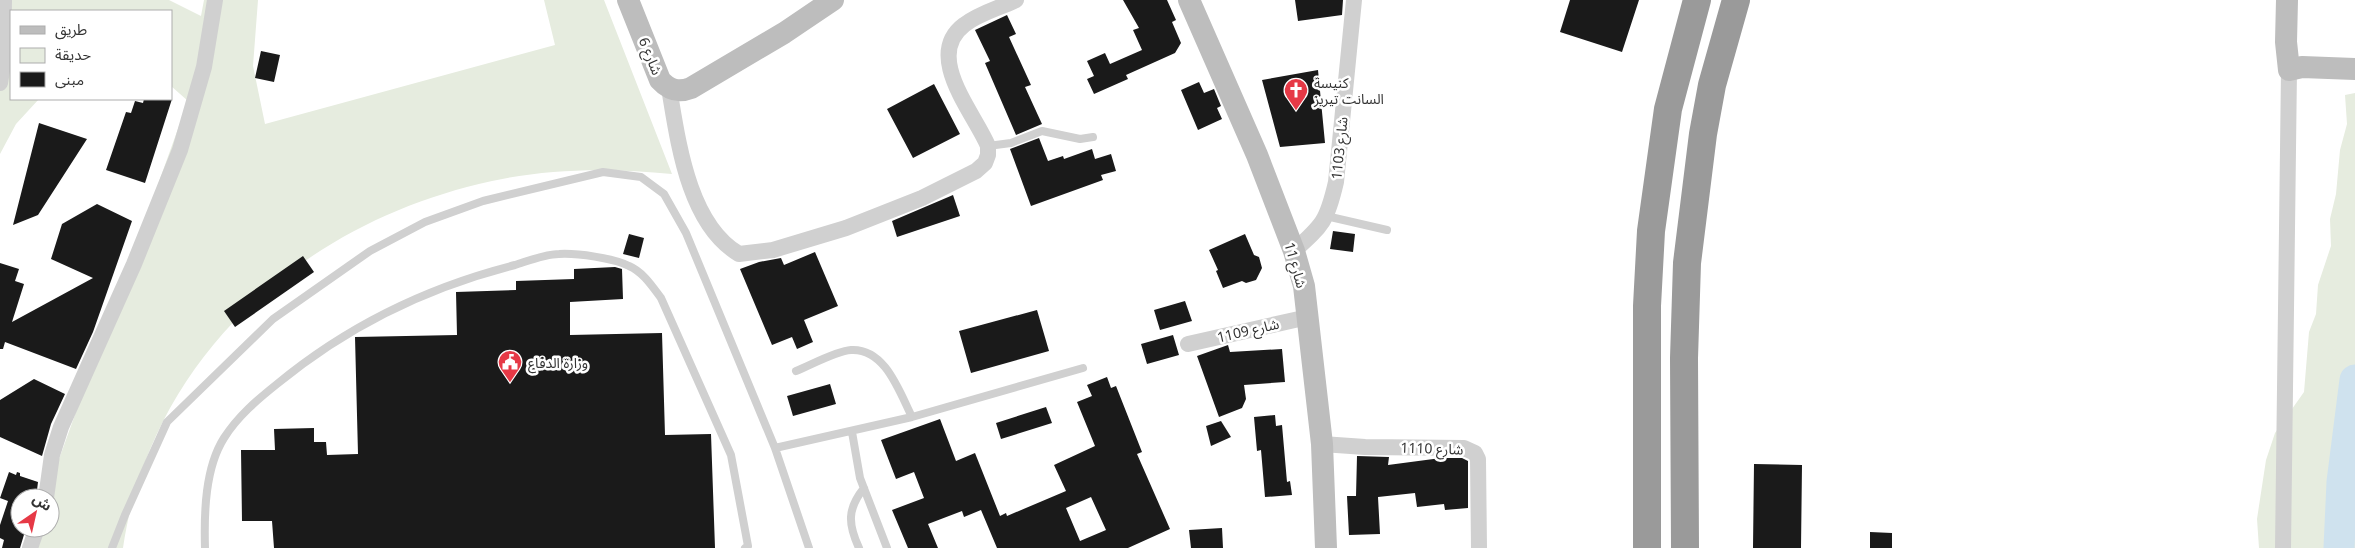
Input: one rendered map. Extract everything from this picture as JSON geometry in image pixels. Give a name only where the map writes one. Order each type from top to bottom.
[{"type":"highway","points":[[1647,548],[1647,306],[1651,230],[1668,109],[1697,0]]},
{"type":"highway","points":[[1685,548],[1684,358],[1687,263],[1703,134],[1712,85],[1736,0]]},
{"type":"street","points":[[0,82],[3,66],[4,0]]},
{"type":"street","points":[[47,488],[52,455],[61,427],[134,264],[180,150],[204,67],[215,0]]},
{"type":"street","name":"شارع 6","points":[[628,0],[660,80],[680,88]]},
{"type":"street","points":[[833,0],[784,32],[680,88],[680,151],[700,209],[711,230],[739,254],[773,250],[846,228],[922,198],[976,171],[985,163],[988,155],[988,146],[956,88],[948,59],[951,42],[963,25],[1016,0]]},
{"type":"street","name":"شارع 11","points":[[1189,0],[1257,155],[1294,251],[1304,286],[1322,444],[1326,548]]},
{"type":"street","name":"شارع 1103","points":[[1294,251],[1315,232],[1326,216],[1336,182],[1354,0]]},
{"type":"street","points":[[2284,548],[2295,68],[2286,42],[2287,0]]},
{"type":"street","points":[[2295,68],[2355,69]]},
{"type":"street","name":"شارع 1109","points":[[1188,344],[1308,317]]},
{"type":"street","name":"شارع 1110","points":[[1322,444],[1365,447],[1464,448],[1471,450],[1478,459],[1479,548]]},
{"type":"lane","points":[[988,146],[1011,143],[1042,130],[1080,139],[1093,137]]},
{"type":"lane","points":[[112,548],[125,514],[167,422],[273,319],[370,251],[425,222],[483,201],[603,172],[641,177],[664,194],[686,233],[775,448],[808,548]]},
{"type":"lane","points":[[1326,216],[1387,230]]},
{"type":"lane","points":[[205,548],[204,515],[210,475],[224,439],[247,409],[310,357],[398,305],[484,272],[558,254],[604,259],[630,266],[646,278],[661,298],[731,455],[747,547]]},
{"type":"lane","points":[[796,371],[849,350],[866,351],[888,369],[912,417]]},
{"type":"lane","points":[[775,448],[912,417],[1084,368]]},
{"type":"lane","points":[[852,432],[860,478],[887,548]]},
{"type":"lane","points":[[858,548],[852,533],[850,514],[854,501],[864,488]]},
{"type":"green space","points":[[0,0],[169,0],[201,16],[204,0],[258,0],[253,66],[265,124],[555,45],[544,0],[604,0],[672,174],[582,170],[514,177],[492,181],[424,200],[360,228],[301,264],[248,307],[203,358],[166,415],[139,478],[123,548],[26,548],[30,538],[60,538],[60,488],[49,488],[188,101],[172,87],[172,10],[10,10],[10,100],[38,100],[16,124],[0,154]]},
{"type":"green space","points":[[2355,93],[2355,548],[2259,548],[2257,519],[2266,460],[2275,433],[2304,392],[2309,332],[2316,314],[2318,285],[2331,246],[2330,219],[2336,194],[2340,150],[2347,124],[2345,95]]},
{"type":"building","points":[[1123,0],[1167,0],[1176,20],[1172,22],[1181,43],[1175,53],[1126,75],[1128,79],[1094,94],[1087,79],[1094,76],[1087,61],[1105,53],[1110,64],[1142,50],[1133,30],[1139,28]]},
{"type":"building","points":[[1295,0],[1343,0],[1342,15],[1298,21]]},
{"type":"building","points":[[1570,0],[1639,0],[1622,52],[1560,32]]},
{"type":"building","points":[[1007,15],[1016,34],[1009,37],[1031,85],[1025,87],[1042,124],[1016,135],[985,63],[990,61],[975,30]]},
{"type":"building","points":[[261,51],[280,55],[274,82],[255,78]]},
{"type":"building","name":"كنيسة السانت تيريز","points":[[1318,70],[1325,143],[1280,147],[1262,80]]},
{"type":"building","points":[[1199,82],[1204,93],[1214,89],[1221,106],[1217,108],[1222,119],[1198,130],[1181,90]]},
{"type":"building","points":[[934,84],[960,134],[913,158],[887,109]]},
{"type":"building","points":[[144,100],[172,100],[145,183],[106,170],[126,112],[131,113],[135,101],[143,103]]},
{"type":"building","points":[[39,123],[87,139],[38,215],[13,225]]},
{"type":"building","points":[[1039,138],[1048,161],[1063,156],[1064,159],[1092,149],[1095,159],[1111,154],[1116,171],[1101,175],[1103,180],[1031,206],[1010,149]]},
{"type":"building","points":[[953,195],[960,216],[897,237],[892,221]]},
{"type":"building","points":[[97,204],[132,221],[93,332],[76,369],[5,342],[3,349],[0,349],[0,263],[19,269],[15,281],[24,284],[12,322],[93,278],[51,259],[62,224]]},
{"type":"building","points":[[1333,231],[1355,234],[1353,252],[1330,249]]},
{"type":"building","points":[[629,234],[644,238],[639,258],[623,254]]},
{"type":"building","points":[[1245,234],[1254,255],[1259,257],[1262,268],[1256,280],[1246,283],[1242,281],[1223,288],[1216,271],[1218,270],[1209,250]]},
{"type":"building","points":[[815,252],[838,306],[804,320],[813,342],[797,349],[792,337],[772,345],[740,269],[759,262],[781,258],[784,265]]},
{"type":"building","points":[[303,256],[314,272],[235,327],[224,311]]},
{"type":"building","name":"وزارة الدفاع","points":[[615,267],[622,269],[623,299],[570,302],[570,335],[662,333],[665,435],[711,434],[715,548],[274,548],[272,521],[242,521],[241,450],[275,450],[274,429],[314,428],[314,442],[326,442],[327,455],[358,454],[355,337],[457,335],[456,292],[516,290],[516,281],[574,279],[574,269]]},
{"type":"building","points":[[1185,301],[1192,321],[1160,330],[1154,310]]},
{"type":"building","points":[[1037,310],[1049,351],[971,373],[959,331]]},
{"type":"building","points":[[1173,335],[1179,355],[1147,364],[1141,344]]},
{"type":"building","points":[[1228,345],[1230,352],[1282,349],[1285,382],[1244,385],[1246,399],[1242,408],[1219,417],[1197,356]]},
{"type":"building","points":[[1107,377],[1111,388],[1116,386],[1142,452],[1137,454],[1170,529],[1128,548],[997,548],[981,510],[964,517],[962,511],[928,524],[938,548],[908,548],[892,510],[924,498],[914,472],[896,479],[881,440],[940,419],[956,461],[975,453],[1000,516],[1006,513],[1007,516],[1066,491],[1054,465],[1095,446],[1077,402],[1092,396],[1087,385]],"holes":[[[1091,497],[1106,530],[1080,541],[1066,508]]]},
{"type":"building","points":[[34,379],[65,394],[51,424],[42,456],[0,437],[0,400]]},
{"type":"building","points":[[830,384],[836,404],[793,416],[787,396]]},
{"type":"building","points":[[1046,407],[1052,423],[1001,439],[996,423]]},
{"type":"building","points":[[1275,415],[1276,426],[1282,425],[1287,482],[1290,481],[1292,495],[1265,497],[1261,450],[1257,451],[1254,417]]},
{"type":"building","points":[[1221,421],[1231,437],[1211,446],[1206,426]]},
{"type":"building","points":[[1357,456],[1389,457],[1388,465],[1441,458],[1462,458],[1468,461],[1468,508],[1445,510],[1444,504],[1417,507],[1415,493],[1378,497],[1380,534],[1349,535],[1347,496],[1356,496]]},
{"type":"building","points":[[1754,464],[1802,465],[1801,548],[1753,548]]},
{"type":"building","points":[[9,472],[16,475],[17,472],[20,473],[20,476],[38,482],[37,488],[10,488],[10,538],[23,538],[20,548],[2,548],[4,540],[0,538],[0,525],[8,501],[0,498]]},
{"type":"building","points":[[1222,528],[1223,548],[1191,548],[1189,530]]},
{"type":"building","points":[[1870,532],[1892,533],[1892,548],[1870,548]]},
{"type":"waterway","points":[[2339,548],[2342,482],[2355,380]]},
{"type":"place","name":"كنيسة السانت تيريز","points":[[1296,111]]},
{"type":"place","name":"وزارة الدفاع","points":[[510,383]]}]
